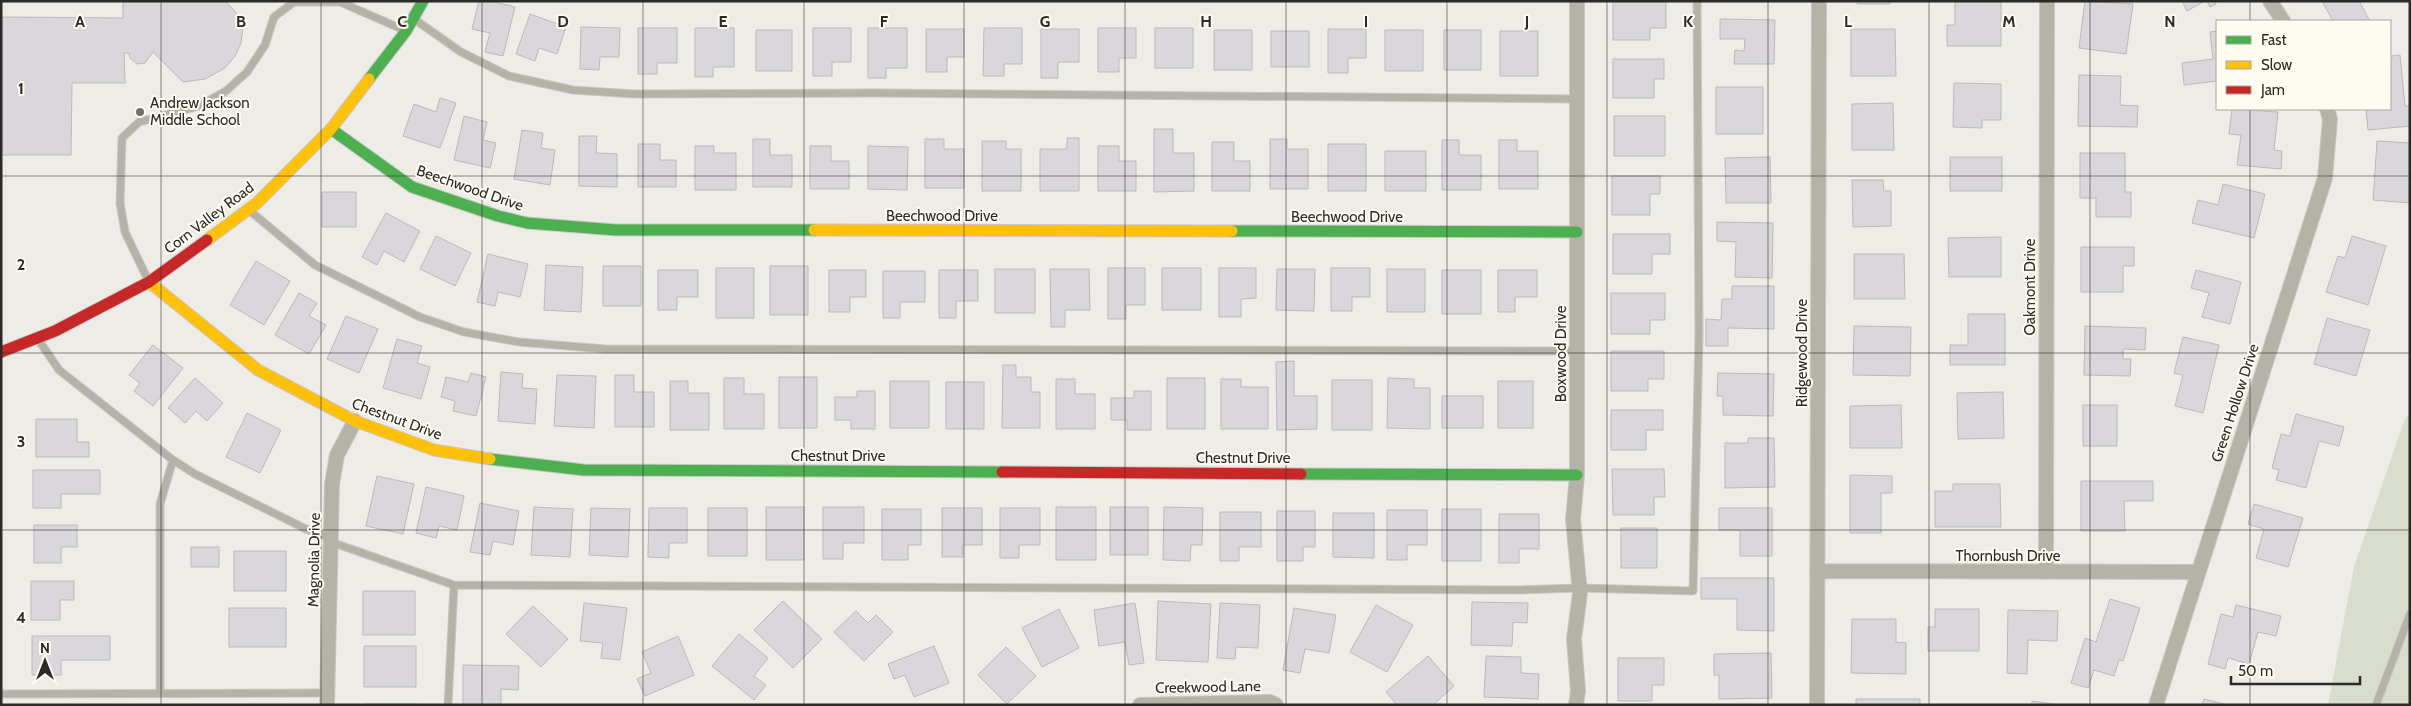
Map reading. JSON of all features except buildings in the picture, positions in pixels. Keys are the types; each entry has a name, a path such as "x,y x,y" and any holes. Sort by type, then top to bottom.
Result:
{"street":[{"name":"Corn Valley Road","path":"1,352 55,331 149,282 248,210 330,129 406,31 423,1"},
{"name":"Boxwood Drive","path":"1576,1 1577,475 1573,519 1580,588 1574,639 1578,691 1576,705"},
{"name":"Ridgewood Drive","path":"1817,705 1819,1"},
{"name":"Oakmont Drive","path":"2046,572 2048,1"},
{"path":"2270,1 2282,20"},
{"name":"Green Hollow Drive","path":"2156,705 2325,178 2330,119 2327,110"},
{"name":"Beechwood Drive","path":"330,129 412,187 498,216 536,224 616,230 1577,232"},
{"name":"Chestnut Drive","path":"149,282 258,370 355,421 434,450 518,464 584,470 1577,475"},
{"name":"Magnolia Drive","path":"327,699 332,484 337,455 355,421"},
{"name":"Thornbush Drive","path":"1817,572 2198,572"},
{"name":"Creekwood Lane","path":"1140,705 1270,702 1276,705"}],"lane":[{"path":"38,338 59,370 173,460 195,474 331,540 454,586 1498,590 1580,588 1694,591 1699,335 1697,1"},
{"path":"149,282 125,232 120,204 122,138 139,122 199,106 226,91 247,72 265,45 274,18 294,2 340,2 406,31"},
{"path":"413,19 462,52 509,76 573,90 634,94 876,93 1576,99"},
{"path":"248,210 315,265 420,317 464,332 519,342 605,349 1577,350"},
{"path":"160,694 160,504 173,460"},
{"path":"448,705 454,586"},
{"path":"2376,705 2410,614"},
{"path":"1,694 160,694 327,699"}],"green space":[{"path":"2410,412 2410,705 2328,705 2354,567 2404,421"}],"traffic: fast":[{"path":"369,79 406,31 423,1"},
{"path":"331,129 412,187 498,216 527,223 616,230 814,230"},
{"path":"1232,231 1577,232"},
{"path":"490,459 584,470 1002,472"},
{"path":"1301,474 1577,475"}],"traffic: slow":[{"path":"207,240 257,203 331,129 369,79"},
{"path":"814,230 1232,231"},
{"path":"149,282 258,370 355,421 434,450 490,459"}],"traffic: jam":[{"path":"1,352 55,331 149,282 207,240"},
{"path":"1002,472 1301,474"}],"place":[{"name":"Andrew Jackson Middle School","path":"140,112"}]}
